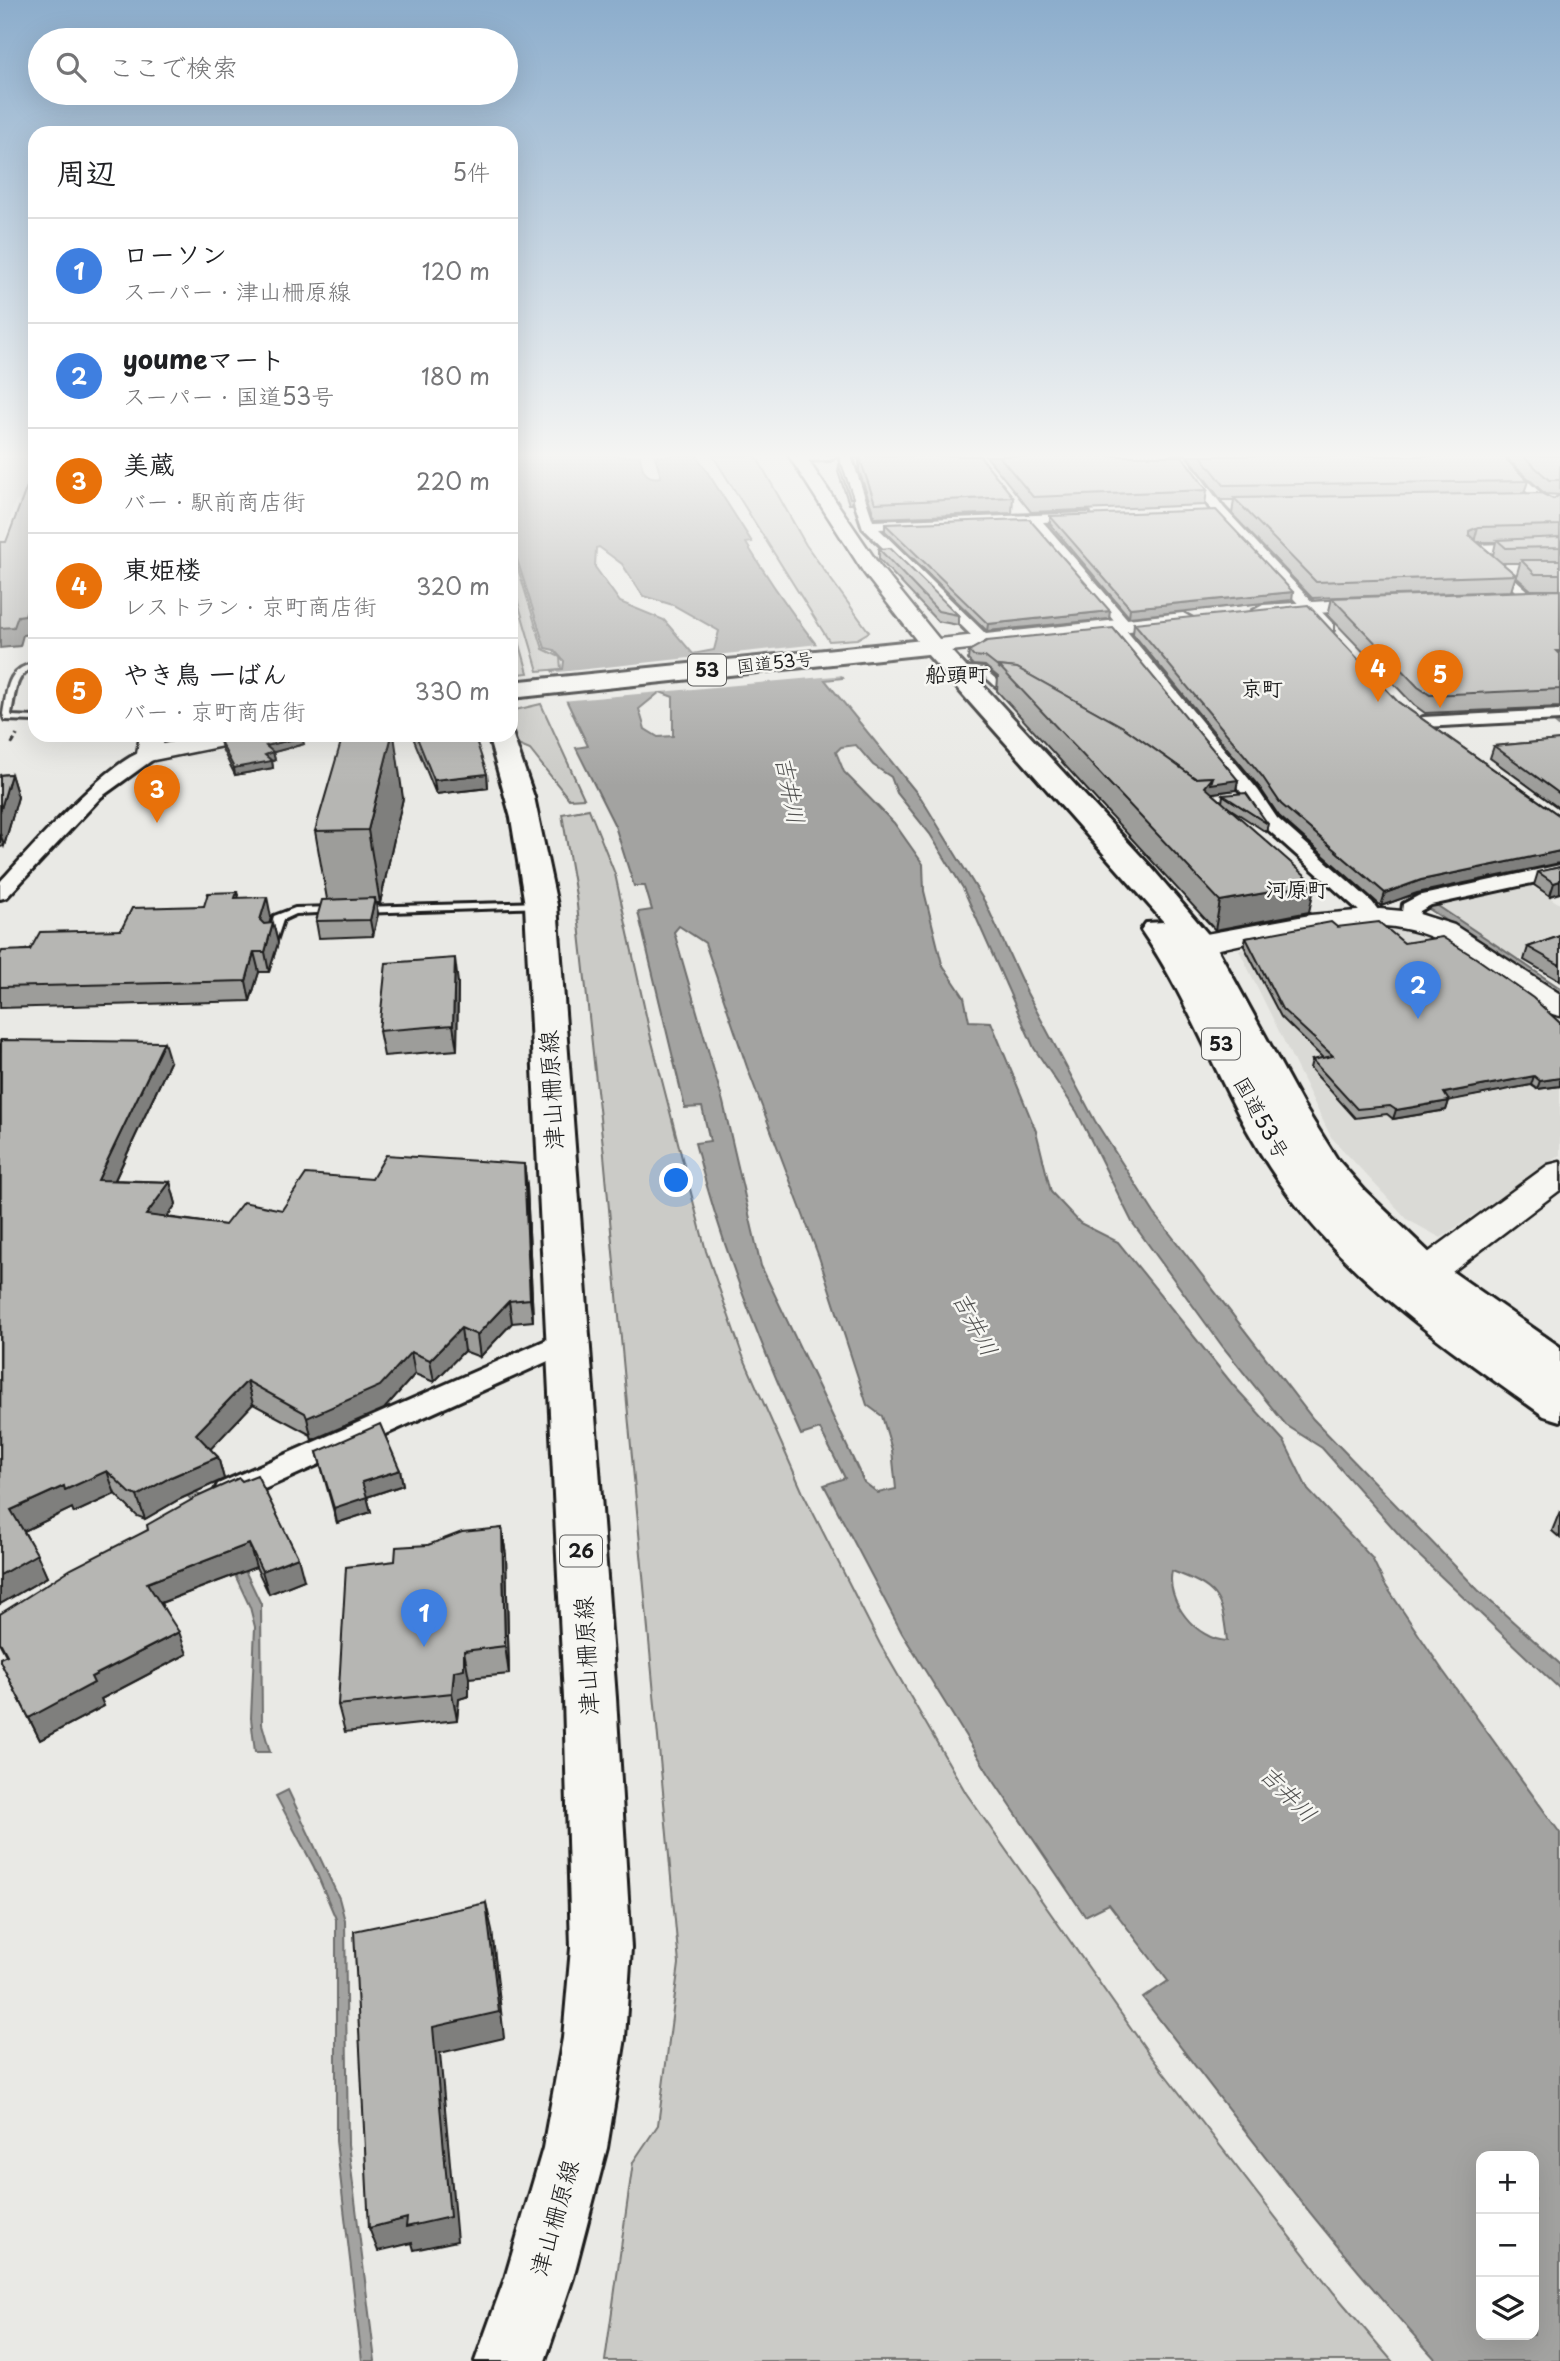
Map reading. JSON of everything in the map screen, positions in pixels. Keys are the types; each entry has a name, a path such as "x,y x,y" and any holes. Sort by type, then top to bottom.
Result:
{"main road":[{"name":"国道53号","path":"518,689 926,653 1187,948 1322,1166 1383,1234 1426,1273 1560,1369"},
{"name":"津山柵原線","path":"503,742 526,816 541,905 590,1698 601,1948 594,2038 575,2148 539,2278 510,2361"},
{"name":"国道53号","path":"1187,948 1253,1110 1290,1171 1330,1219 1405,1293 1560,1404"}],"street":[{"path":"855,566 926,653 983,639 1204,617"},
{"path":"906,566 983,639"},
{"path":"1069,566 1119,626 1246,795 1270,822 1365,906 1374,918"},
{"path":"1271,566 1344,644"},
{"path":"1494,566 1539,599"},
{"path":"1498,570 1523,570"},
{"path":"1501,600 1539,599"},
{"path":"1243,613 1405,603"},
{"path":"1406,710 1445,737"},
{"path":"1423,722 1560,715"},
{"path":"0,892 95,793 110,785 120,772 151,745 179,742"},
{"path":"1411,920 1410,908 1425,900 1560,871"},
{"path":"1187,948 1314,924 1374,918 1411,920 1448,933 1560,1007"},
{"path":"1560,1173 1426,1273 1421,1283 1435,1300 1538,1377 1560,1404"},
{"path":"209,1501 567,1341"}],"lane":[{"path":"926,653 980,670 1001,687 1018,688 1028,695"},
{"path":"28,666 17,672 7,714 8,718 28,719"},
{"path":"272,939 278,918 295,911 541,905"}],"shaded area":[{"path":"782,566 821,566 869,632 857,639 829,641"},
{"path":"518,569 543,649 560,657 561,669 538,671 518,602"},
{"path":"518,637 528,673 518,674"},
{"path":"541,704 584,798 569,799 530,750 518,745 518,709"},
{"path":"589,809 615,874 651,1038 706,1251 742,1354 803,1493 880,1644 966,1793 1150,2055 1334,2293 1392,2361 605,2361 633,2162 658,2125 679,1964 604,1155 576,896 562,814"},
{"path":"1525,882 1560,904 1560,946 1516,960 1436,904"},
{"path":"1382,922 1427,933 1560,1018 1560,1155 1441,1238 1408,1220 1331,1137 1239,950 1329,928"}],"water":[{"name":"吉井川","path":"519,566 595,566 620,602 664,620 693,654 714,650 719,631 673,605 643,596 623,566 761,566 804,629 843,678 825,680 921,798 986,904 1027,993 1095,1121 1154,1213 1313,1419 1478,1590 1560,1664 1560,1689 1411,1548 1322,1448 1286,1425 1223,1347 1132,1222 1077,1112 1034,1048 963,888 930,834 897,793 891,777 873,765 856,745 841,747 836,752 844,772 894,823 923,864 924,891 942,964 964,997 969,1021 991,1022 1036,1131 1051,1192 1080,1223 1118,1242 1233,1385 1284,1441 1308,1490 1372,1558 1384,1583 1443,1671 1560,1833 1560,2361 1437,2361 1323,2228 1143,1998 1168,1981 1109,1904 1085,1916 989,1774 902,1633 824,1485 845,1478 820,1429 801,1435 742,1292 716,1218 695,1143 710,1141 702,1107 685,1108 638,912 652,910 645,886 634,886 615,826 576,748 588,746 552,670 563,669 564,661 554,650 545,648","holes":["660,692 673,697 673,736 658,737 645,729 639,709","679,926 705,943 747,1067 819,1257 867,1405 882,1416 892,1450 896,1489 878,1493 864,1482 761,1266 723,1102 674,932","1172,1571 1199,1582 1214,1595 1223,1613 1227,1641 1204,1634 1185,1616 1173,1594"]},
{"path":"1432,902 1560,988 1560,995 1423,905"},
{"path":"76,1374 217,1512 261,1604 262,1724 270,1752 255,1752 251,1718 255,1627 250,1607 207,1515 67,1378"},
{"path":"288,1790 339,1898 345,1921 348,2144 375,2361 362,2361 336,2141 336,1919 314,1867 276,1796"}],"pier":[{"path":"819,644 845,675 562,701 550,673"}],"building":[{"path":"0,566 28,566 28,606 25,615 18,616 14,627 0,628"},
{"path":"895,566 908,566 958,615 938,611"},
{"path":"928,566 1071,566 1110,611 988,624"},
{"path":"1094,566 1269,566 1293,592 1130,608"},
{"path":"1301,566 1506,566 1516,575 1316,582"},
{"path":"1527,566 1560,566 1560,574 1535,574"},
{"path":"1560,590 1560,651 1557,651 1560,654 1560,689 1430,695 1418,687 1332,598"},
{"path":"1308,605 1398,702 1560,816 1560,851 1421,880 1385,893 1281,804 1262,776 1134,623"},
{"path":"1113,628 1238,780 1211,784 1213,777 1195,778 1123,727 1017,668 999,668 985,657 973,656 969,651 987,641"},
{"path":"999,666 1017,668 1123,727 1195,778 1213,777 1205,787 1315,884 1220,901"},
{"path":"1560,740 1560,794 1494,746"},
{"path":"221,742 282,742 266,746 273,752 265,755 272,761 234,768"},
{"path":"341,742 390,742 368,830 315,831"},
{"path":"419,742 477,742 487,774 434,780"},
{"path":"11,774 0,812 0,775"},
{"path":"1246,793 1268,824 1223,795"},
{"path":"1560,867 1560,881 1554,883 1538,872"},
{"path":"237,892 235,898 267,897 260,920 264,924 273,923 265,952 254,952 246,981 0,987 2,951 30,950 40,932 121,930 132,908 204,906 208,893"},
{"path":"375,898 370,920 316,921 322,900"},
{"path":"1331,922 1337,927 1379,922 1404,943 1442,937 1476,958 1533,998 1560,1023 1560,1078 1540,1081 1534,1076 1444,1093 1449,1101 1396,1110 1390,1106 1357,1109 1312,1060 1333,1056 1282,1009 1246,938"},
{"path":"1560,936 1560,965 1528,947"},
{"path":"455,958 453,1025 379,1031 386,963"},
{"path":"1,1040 164,1042 98,1180 170,1182 146,1215 225,1225 243,1202 282,1210 306,1174 372,1179 386,1155 524,1164 530,1299 509,1301 477,1335 461,1328 430,1360 411,1352 380,1386 307,1418 305,1413 247,1381 196,1434 218,1457 171,1477 137,1496 130,1493 107,1471 65,1490 64,1486 11,1510 37,1554 0,1575"},
{"path":"380,1424 400,1470 362,1482 367,1497 334,1508 317,1452"},
{"path":"257,1475 298,1557 262,1571 249,1544 147,1583 179,1632 91,1677 94,1683 29,1718 0,1661 0,1658 7,1655 0,1642 0,1614 71,1569 148,1530 147,1525 195,1498 239,1478 242,1481"},
{"path":"502,1528 505,1646 464,1651 464,1669 454,1671 452,1693 338,1705 346,1567 395,1561 396,1547 428,1545 462,1532"},
{"path":"486,1903 499,2012 433,2027 450,2217 406,2227 407,2218 369,2228 354,1931"}],"waterway":[{"path":"1533,700 1560,724"}],"place":[{"name":"東姫楼","path":"1378,702"},
{"name":"やき鳥 一ばん","path":"1440,708"},
{"name":"美蔵","path":"157,823"},
{"name":"youmeマート","path":"1418,1019"},
{"name":"ローソン","path":"424,1647"}],"district":[{"name":"船頭町","path":"957,675"},
{"name":"京町","path":"1262,689"},
{"name":"河原町","path":"1297,890"}]}
